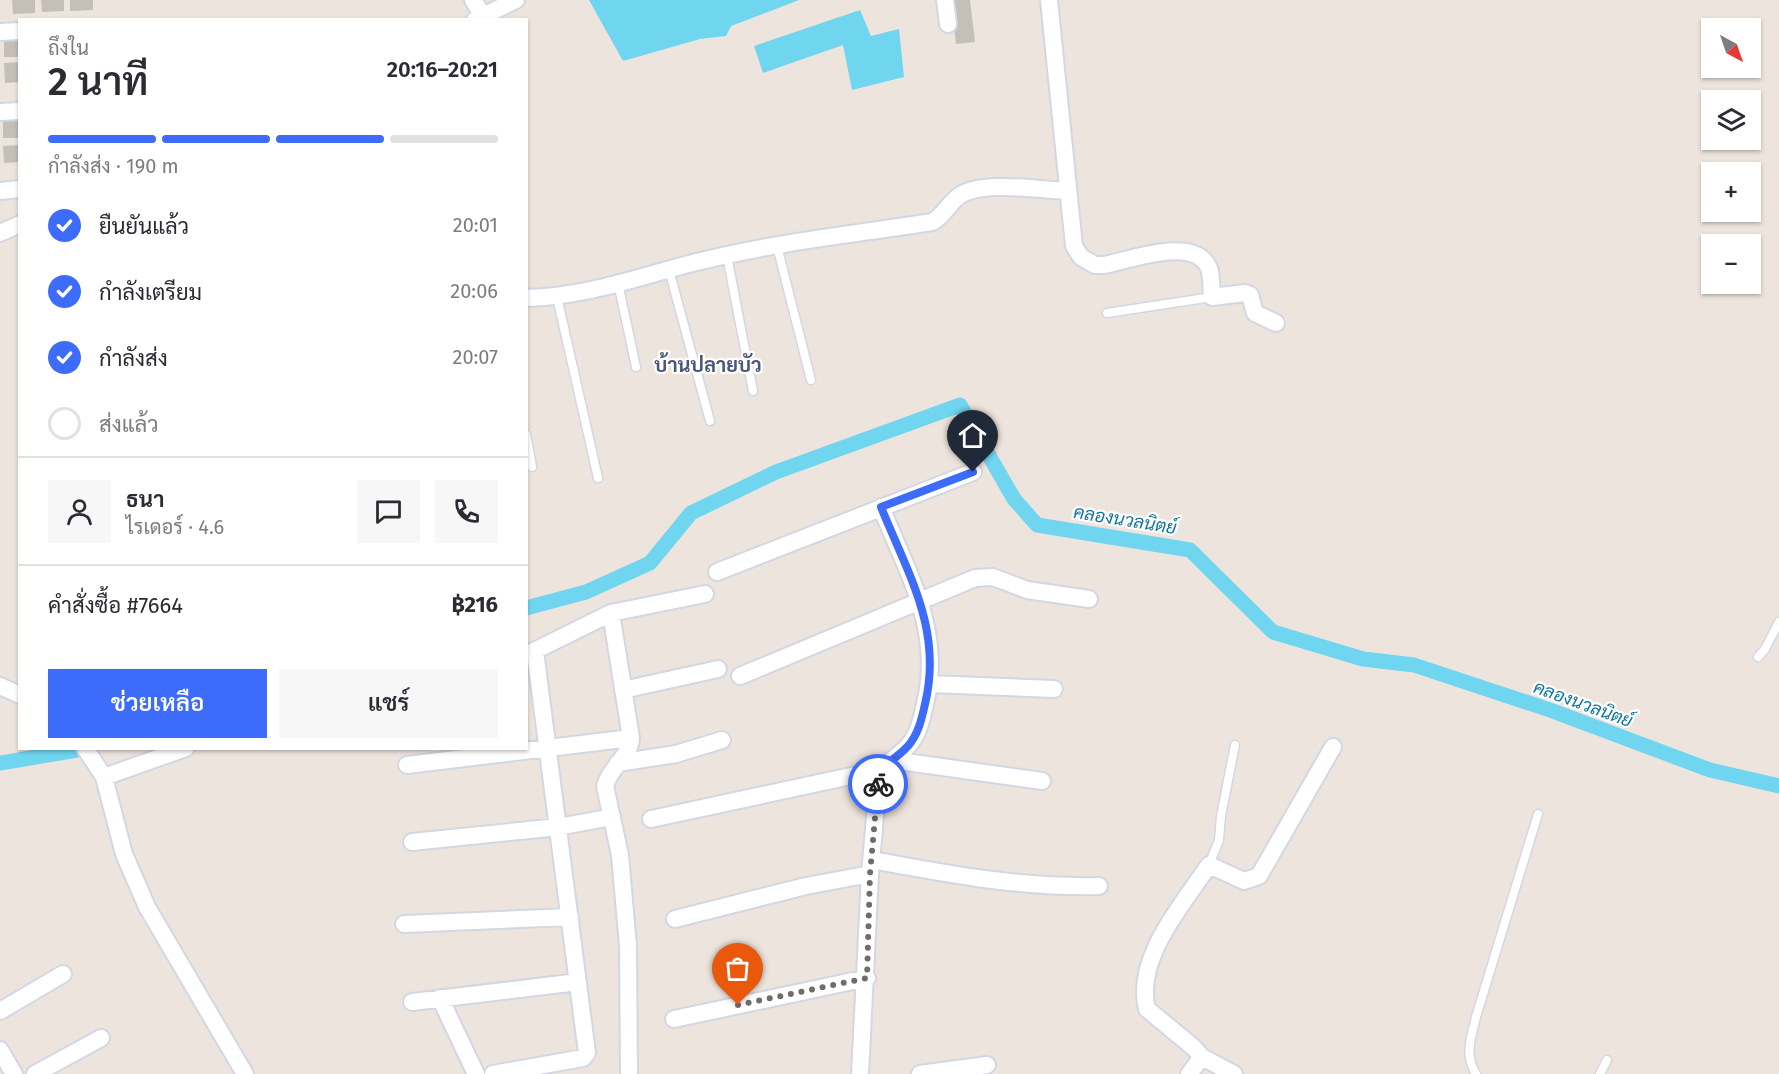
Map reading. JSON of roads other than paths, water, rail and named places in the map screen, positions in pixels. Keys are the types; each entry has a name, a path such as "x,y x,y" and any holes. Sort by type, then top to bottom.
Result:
{"street":[{"path":"473,0 479,18 516,0"},
{"path":"945,0 948,24"},
{"path":"1049,0 1067,191 1074,246 1081,257 1095,265 1104,265 1178,250 1195,253 1205,261 1210,271 1212,297 1245,293 1250,295 1255,313 1276,323"},
{"path":"0,32 18,31"},
{"path":"0,112 18,111"},
{"path":"528,298 557,297 777,246 932,222 942,217 958,196 981,188 1067,191"},
{"path":"0,191 18,189"},
{"path":"0,233 18,225"},
{"path":"717,572 973,472"},
{"path":"860,1074 867,978 871,867 885,765 909,746 921,722 930,684 931,651 927,625 881,507"},
{"path":"740,676 975,578 993,578 1027,590 1089,598"},
{"path":"493,1074 528,1071 583,1058 587,1053 547,747 531,653 611,613 705,594"},
{"path":"611,613 631,738 630,747 608,777 606,786 620,855 628,946 629,1074"},
{"path":"623,690 718,669"},
{"path":"930,684 1053,689"},
{"path":"0,686 18,694"},
{"path":"528,749 631,738"},
{"path":"618,763 676,754 722,740"},
{"path":"1234,1074 1202,1058 1193,1047 1155,1018 1147,1009 1145,992 1157,945 1209,866 1244,881 1259,876 1333,747"},
{"path":"87,750 100,772 124,854 147,907 245,1074"},
{"path":"100,772 179,750"},
{"path":"406,765 524,750"},
{"path":"651,819 885,765 1042,781"},
{"path":"412,842 558,827 612,817"},
{"path":"675,919 871,867 1054,887 1099,886"},
{"path":"404,924 570,916"},
{"path":"0,1011 63,974"},
{"path":"674,1019 867,978"},
{"path":"412,1002 578,982"},
{"path":"440,998 476,1074"},
{"path":"35,1074 101,1038"},
{"path":"0,1050 14,1074"},
{"path":"1189,1074 1202,1058"},
{"path":"920,1074 987,1065"}],"lane":[{"path":"777,246 811,380"},
{"path":"727,256 753,390"},
{"path":"669,270 710,421"},
{"path":"618,283 636,367"},
{"path":"557,297 598,478"},
{"path":"1107,313 1212,297"},
{"path":"528,445 532,467"},
{"path":"1758,657 1765,649 1779,622"},
{"path":"1209,866 1219,840 1221,816 1235,746"},
{"path":"1476,1074 1469,1062 1468,1051 1473,1028 1538,814"},
{"path":"1600,1074 1607,1060"}],"water":[{"path":"589,0 799,0 731,26 726,36 700,39 623,61"},
{"path":"860,10 871,36 899,29 904,77 852,90 843,45 763,73 754,46"}],"waterway":[{"name":"คลองนวลนิตย์","path":"528,607 586,592 650,563 691,513 776,472 960,405 1014,499 1037,525 1190,550 1273,632 1363,659 1414,665 1550,710 1710,770 1779,786"},
{"name":"คลองนวลนิตย์","path":"0,763 77,750"}],"district":[{"name":"บ้านปลายบัว","path":"708,365"}]}
